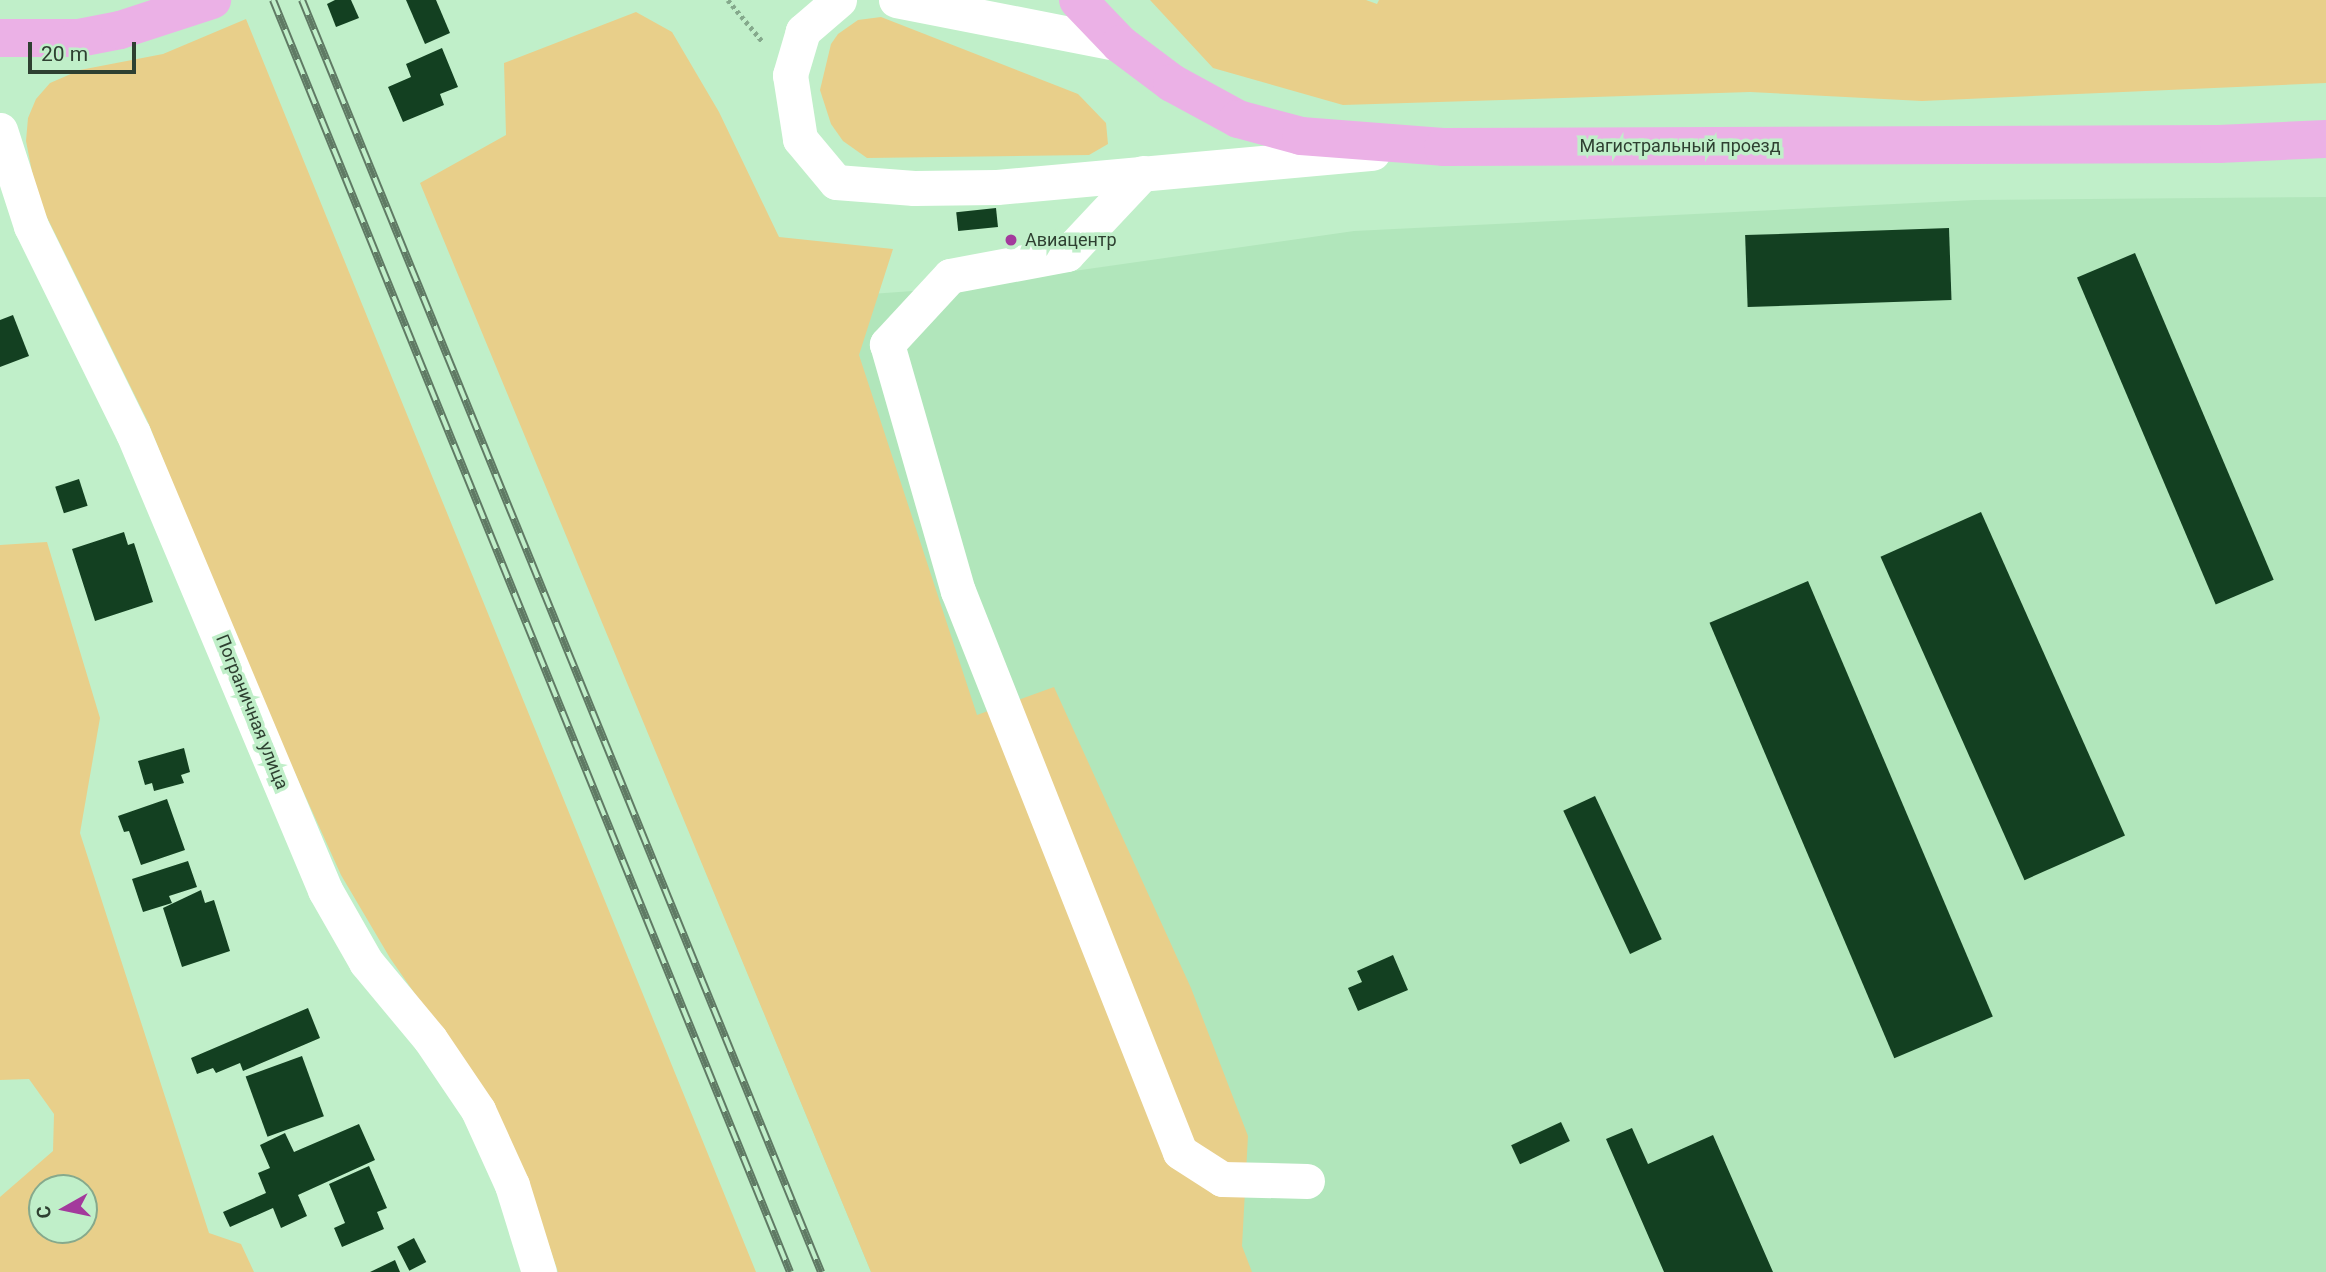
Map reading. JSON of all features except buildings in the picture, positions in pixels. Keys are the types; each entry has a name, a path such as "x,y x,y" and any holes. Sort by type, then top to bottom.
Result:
{"main road":[{"path":"0,38 79,37 110,32 212,0"},
{"name":"Магистральный проезд","path":"1078,0 1120,44 1172,83 1238,119 1301,136 1443,147 2219,144 2326,139"}],"street":[{"path":"839,0 803,31 790,75 800,139 836,182 914,188 997,187 1443,147"},
{"path":"896,0 1120,44"},
{"name":"Пограничная улица","path":"0,130 31,226 132,433 325,890 366,962 430,1039 478,1110 512,1185 539,1272"},
{"path":"1143,173 1067,254 950,276 887,344 958,591 1180,1152 1222,1179 1307,1181"}],"path":[{"path":"728,0 790,75"}],"shaded area":[{"path":"1150,0 1366,0 1377,4 1379,0 2326,0 2326,83 1922,101 1750,92 1343,105 1213,68"},
{"path":"636,12 672,32 719,112 779,237 893,249 859,355 977,715 1054,687 1191,988 1248,1136 1242,1246 1252,1272 871,1272 420,183 506,135 504,63"},
{"path":"881,17 1078,94 1106,123 1108,144 1089,155 867,158 843,141 831,124 820,90 831,44 838,34 858,20"},
{"path":"246,19 756,1272 558,1272 520,1161 466,1067 390,958 341,875 241,654 148,422 37,197 26,141 28,118 36,99 50,83 80,70 163,54"},
{"path":"2326,197 2326,1272 871,1272 479,322 955,288 1354,231 1975,200"},
{"path":"47,542 100,718 80,833 209,1233 241,1244 254,1272 0,1272 0,1197 53,1151 54,1114 29,1079 0,1080 0,545"}],"railway":[{"path":"273,0 790,1272"},
{"path":"302,0 821,1272"}],"place":[{"name":"Авиацентр","path":"1011,240"}]}
